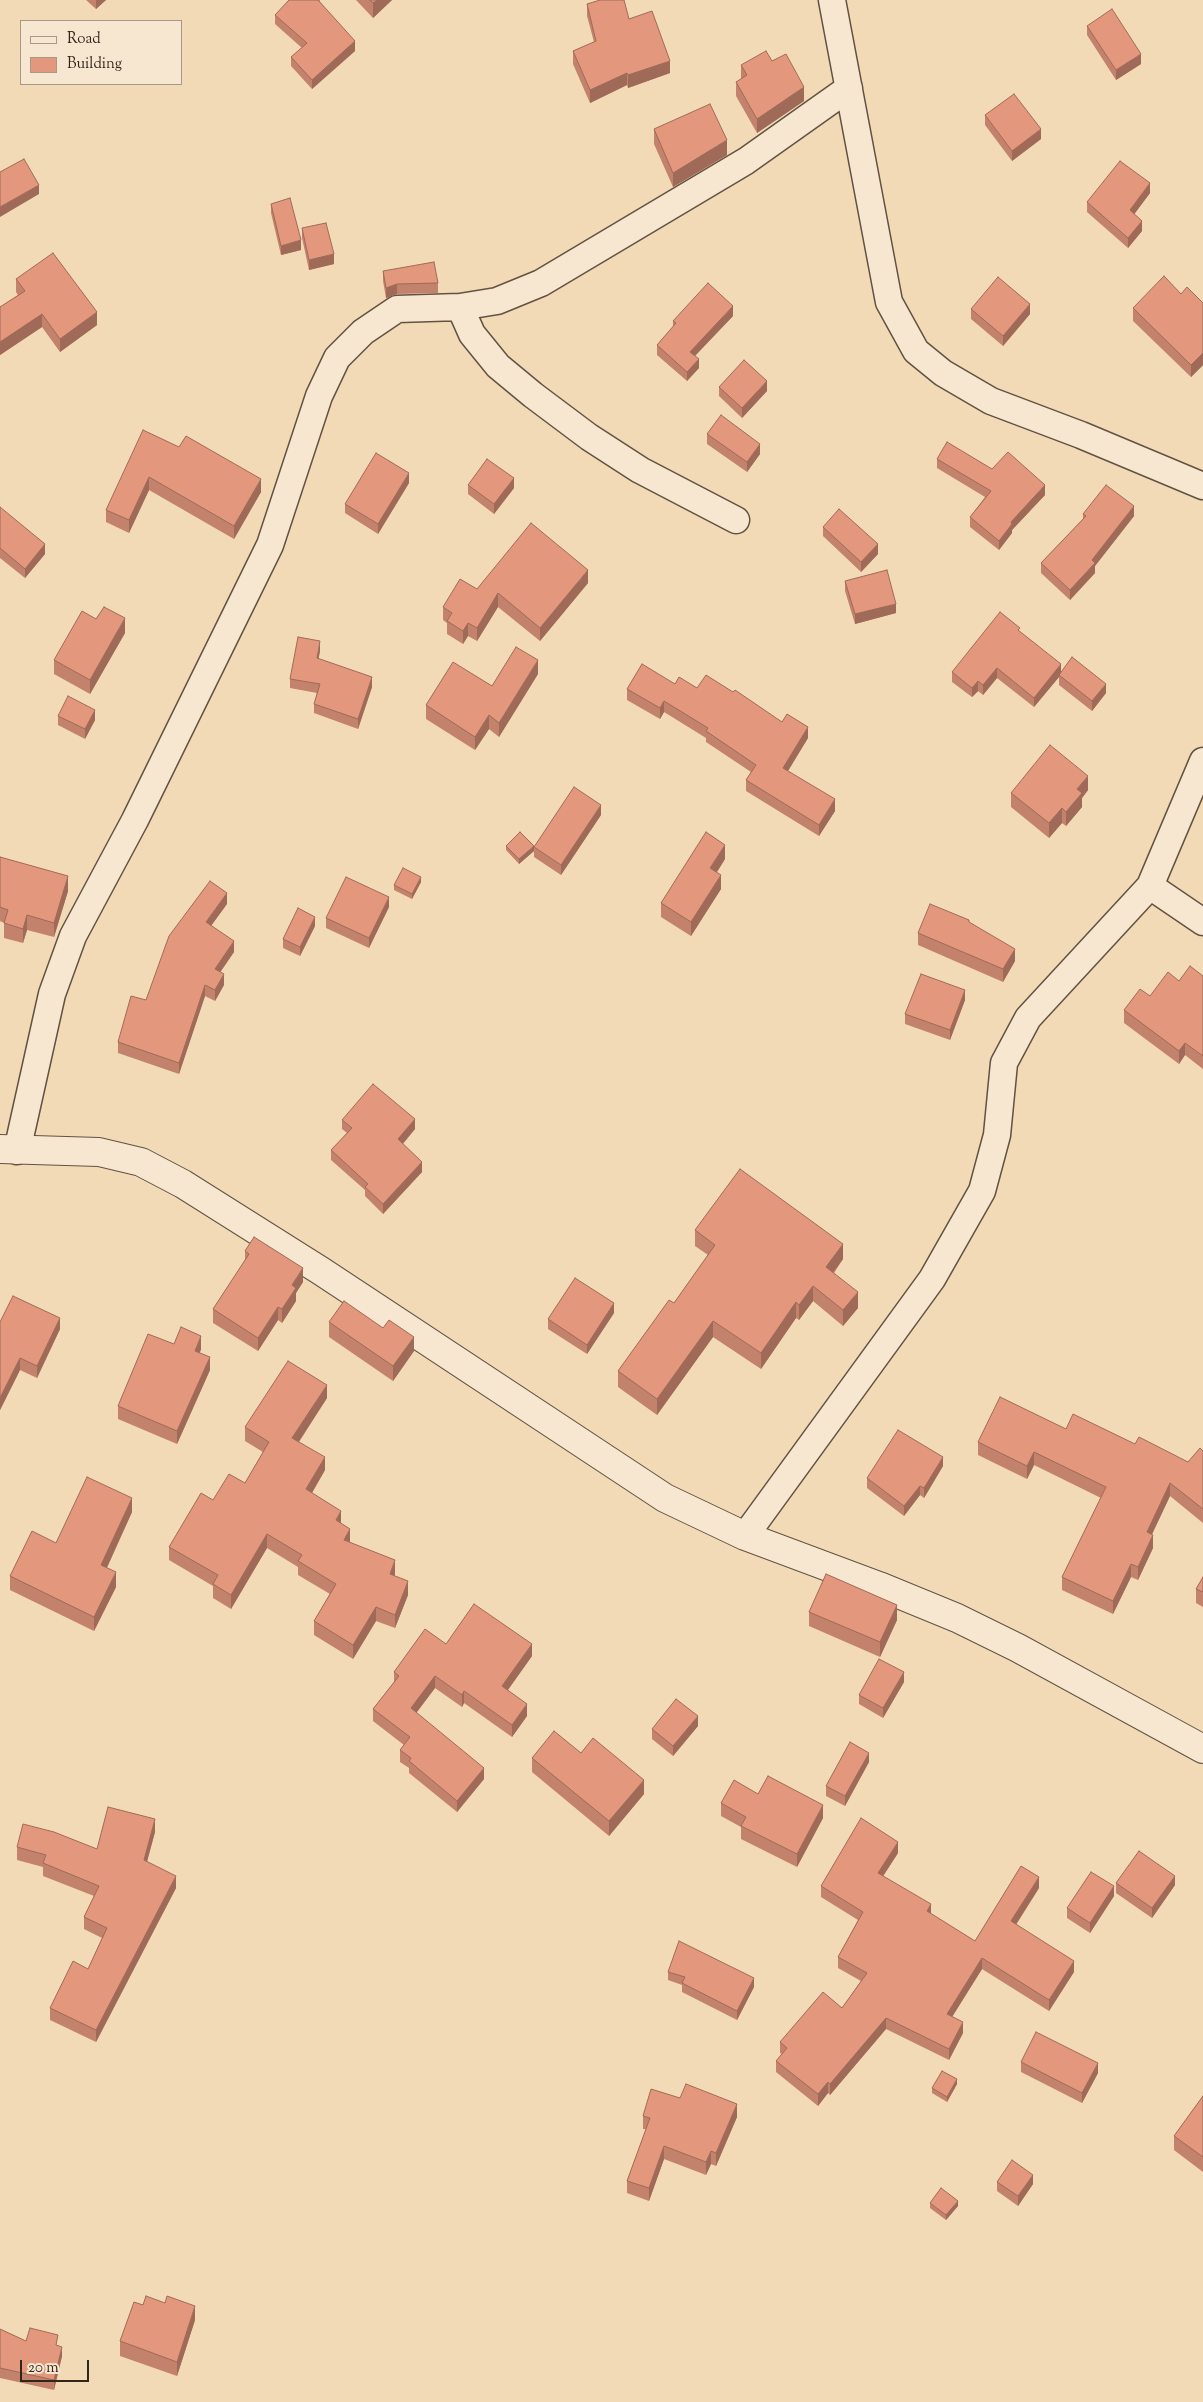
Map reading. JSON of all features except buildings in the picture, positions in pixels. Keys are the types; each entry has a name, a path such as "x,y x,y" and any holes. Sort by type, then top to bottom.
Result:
{"street":[{"path":"832,0 889,302 916,351 943,374 991,401 1081,435 1203,486"},
{"path":"849,88 746,161 542,283 497,302 460,308 397,309 363,332 337,358 319,396 270,545 135,820 73,936 52,994 8,1150 99,1152 141,1162 183,1184 322,1272 665,1498 745,1536 879,1586 957,1618 1018,1648 1203,1749"},
{"path":"460,308 472,334 498,366 533,395 589,437 640,470 736,520"},
{"path":"745,1536 932,1279 982,1191 997,1135 1004,1063 1028,1018 1150,886 1203,762"},
{"path":"1150,886 1203,922"}]}
